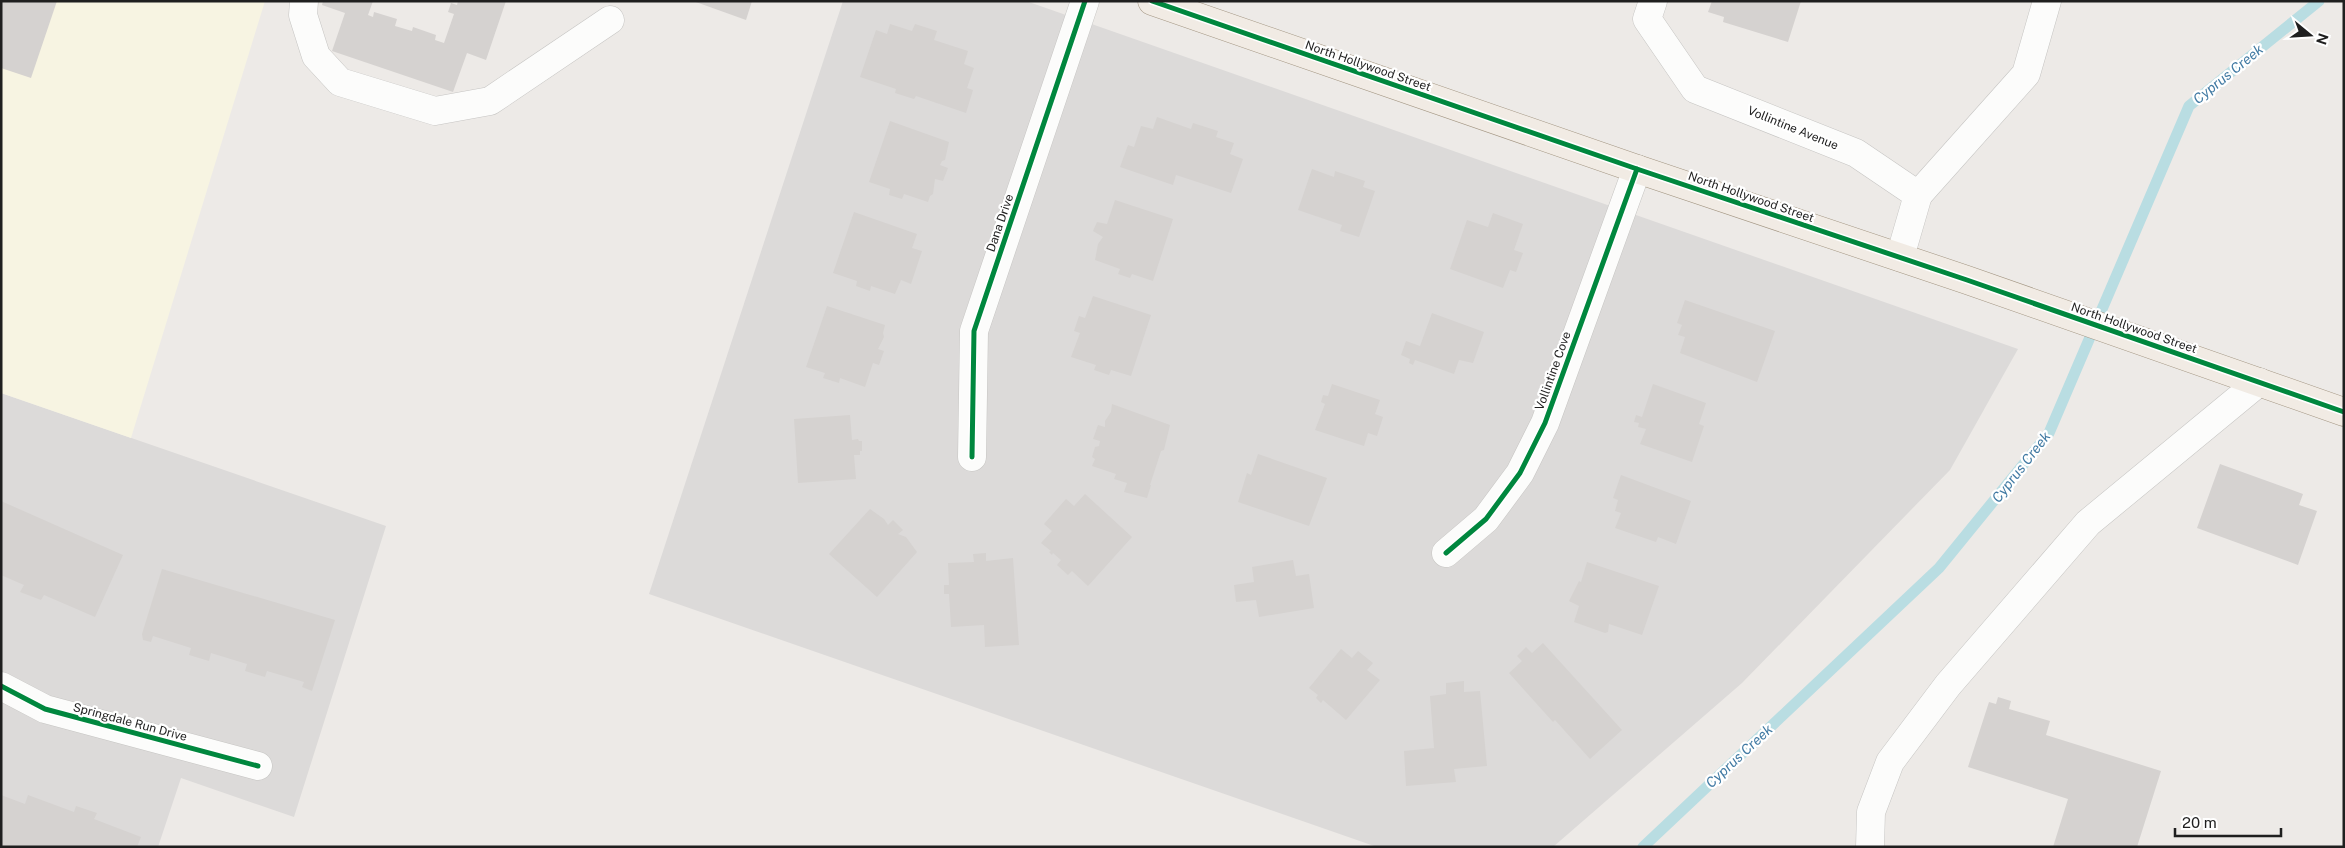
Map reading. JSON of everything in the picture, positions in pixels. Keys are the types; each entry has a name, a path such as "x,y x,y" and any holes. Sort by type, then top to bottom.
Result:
{"main road":[{"name":"North Hollywood Street","path":"1152,1 1637,169 1968,280 2344,412"}],"street":[{"path":"304,1 303,15 316,56 340,82 435,111 490,101 610,20"},
{"name":"Dana Drive","path":"972,457 974,331 1085,1"},
{"name":"Vollintine Avenue","path":"1653,1 1647,18 1695,89 1856,153 1918,196"},
{"path":"1900,257 1918,196 2026,74 2047,1"},
{"name":"Vollintine Cove","path":"1446,553 1486,519 1520,472 1545,423 1637,169"},
{"path":"1870,847 1870,812 1890,762 1948,685 2088,522 2259,382"},
{"name":"Springdale Run Drive","path":"1,686 45,709 258,766"}],"shaded area":[{"path":"1,1 265,1 131,438 1,393"},
{"path":"843,1 1026,1 2018,349 1950,470 1742,683 1553,847 1377,847 649,594"},
{"path":"1,393 386,526 294,817 181,778 158,847 1,847"}],"building":[{"path":"1,1 57,1 31,78 1,68"},
{"path":"323,1 373,1 368,15 373,17 374,12 397,19 395,26 412,31 413,27 436,35 435,40 444,43 454,14 448,12 451,3 457,5 458,1 506,1 486,60 467,53 453,92 332,51 345,13 322,5"},
{"path":"693,1 752,1 746,20"},
{"path":"1712,1 1801,1 1788,42 1723,22 1724,17 1708,12"},
{"path":"890,24 912,31 915,24 937,31 934,40 968,51 964,64 974,68 967,88 973,90 966,113 916,96 914,99 895,93 896,89 860,77 876,30 887,34"},
{"path":"1157,117 1191,129 1193,123 1218,131 1216,137 1234,143 1230,154 1243,159 1231,193 1176,175 1173,185 1120,167 1128,145 1134,147 1141,126 1153,129"},
{"path":"890,121 949,142 945,160 940,165 948,168 943,181 935,179 933,194 928,202 904,194 902,199 889,195 890,189 869,182"},
{"path":"1312,169 1334,177 1335,171 1365,181 1363,187 1375,191 1359,237 1340,231 1342,225 1298,210"},
{"path":"1115,200 1173,219 1153,281 1132,274 1130,278 1118,274 1120,269 1095,260 1098,244 1103,237 1093,231 1097,222 1107,224"},
{"path":"854,212 917,234 912,248 922,251 911,284 901,280 895,294 871,286 870,291 856,286 857,281 833,273"},
{"path":"1493,213 1523,224 1514,250 1523,253 1516,272 1510,270 1503,288 1450,269 1467,220 1488,227"},
{"path":"1093,296 1151,315 1131,376 1111,370 1109,375 1094,370 1096,365 1071,357 1080,333 1074,331 1079,316 1085,318"},
{"path":"1685,300 1775,331 1757,382 1680,353 1685,337 1678,335 1682,325 1677,323"},
{"path":"827,306 885,325 884,337 878,349 884,351 879,365 873,363 865,387 840,378 839,383 823,378 825,373 806,367"},
{"path":"1432,313 1484,332 1473,363 1459,360 1454,374 1415,360 1413,365 1409,363 1410,359 1401,355 1406,341 1420,346"},
{"path":"1332,384 1380,400 1375,414 1383,417 1377,436 1368,433 1364,446 1315,430 1325,404 1321,402 1323,395 1328,396"},
{"path":"1653,384 1706,403 1699,424 1704,426 1692,462 1640,444 1646,429 1638,427 1639,423 1634,422 1636,415 1642,417"},
{"path":"1112,404 1170,425 1164,450 1161,451 1147,498 1124,492 1127,483 1114,479 1116,474 1092,466 1095,459 1092,457 1095,447 1099,446 1100,441 1093,439 1098,425 1105,427 1105,421 1111,412"},
{"path":"850,415 852,440 858,439 862,441 860,455 854,455 856,479 798,483 794,419"},
{"path":"1258,454 1327,478 1309,526 1238,502 1247,473 1251,475"},
{"path":"2220,464 2303,494 2299,505 2317,511 2298,565 2197,528"},
{"path":"1621,475 1691,501 1676,544 1658,537 1656,542 1615,528 1621,513 1615,511 1618,500 1613,498"},
{"path":"1085,494 1132,537 1088,586 1072,571 1068,575 1057,565 1061,560 1053,553 1052,555 1049,552 1051,551 1041,543 1052,531 1044,524 1066,499 1074,506"},
{"path":"1,501 123,555 95,617 44,595 41,600 20,592 24,585 1,575"},
{"path":"870,509 884,519 888,525 893,520 903,530 898,534 906,537 917,552 877,597 829,554"},
{"path":"986,553 986,561 1013,558 1019,645 985,647 984,625 951,627 949,594 944,594 944,585 949,585 948,563 974,562 973,554"},
{"path":"1293,560 1296,576 1309,574 1314,608 1259,617 1256,600 1236,602 1234,585 1254,582 1252,567"},
{"path":"1587,562 1659,586 1642,635 1609,624 1608,632 1605,633 1574,622 1579,606 1569,601 1579,581 1581,582"},
{"path":"162,569 335,620 312,691 302,687 304,682 267,671 265,677 245,671 247,664 211,653 209,661 189,655 191,648 153,636 151,642 143,640 142,634"},
{"path":"1543,643 1622,730 1590,759 1555,720 1553,722 1509,673 1522,661 1517,656 1526,647 1532,653"},
{"path":"1341,649 1352,658 1358,651 1373,663 1367,670 1380,680 1346,720 1323,700 1321,703 1316,698 1318,695 1309,688"},
{"path":"1464,681 1464,692 1480,691 1487,766 1454,769 1456,782 1406,786 1404,751 1434,748 1430,696 1446,694 1446,683"},
{"path":"1998,697 2011,701 2009,709 2050,721 2046,735 2161,771 2137,847 2053,847 2068,799 1968,767 1989,702 1996,704"},
{"path":"1,795 25,804 28,795 74,812 76,806 97,813 94,819 141,837 137,847 1,847"}],"waterway":[{"name":"Cyprus Creek","path":"1643,847 1939,568 2049,433 2189,106 2319,1"}],"cycle path":[{"path":"972,457 974,331 1085,1"},
{"path":"1152,1 1637,169 1967,280 2344,412"},
{"path":"1446,553 1486,519 1520,473 1545,423 1637,169"},
{"path":"1,686 45,709 258,766"}]}
